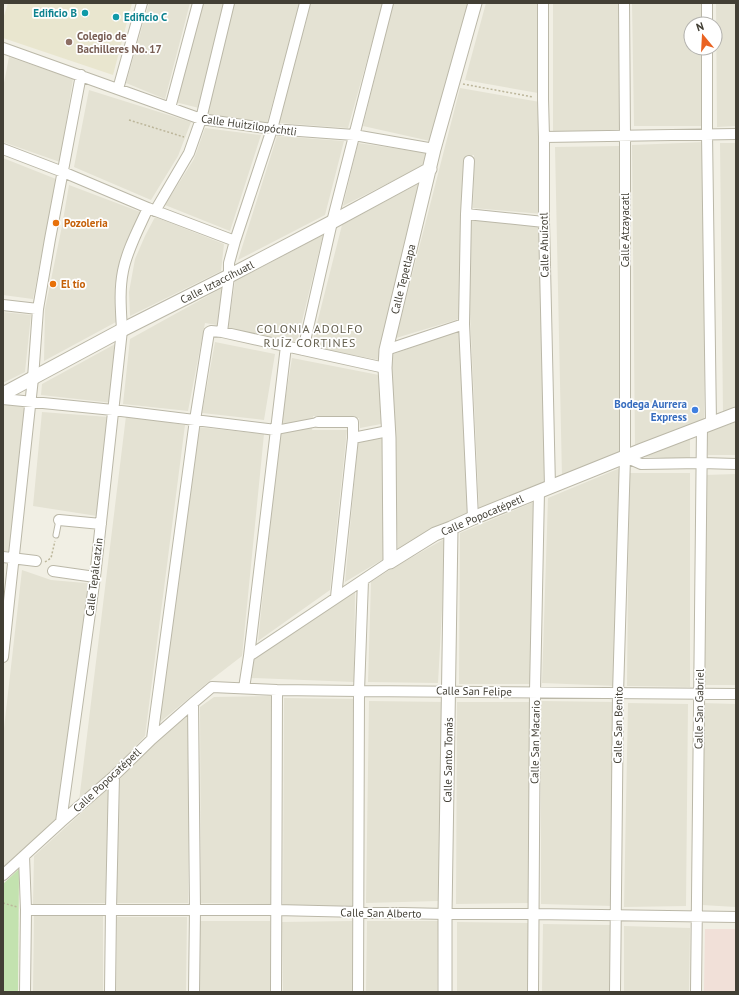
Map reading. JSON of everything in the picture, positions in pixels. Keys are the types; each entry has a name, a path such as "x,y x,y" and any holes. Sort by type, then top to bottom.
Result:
{"street":[{"path":"118,90 142,3"},
{"path":"170,108 198,3"},
{"name":"Calle Tepálcatzin","path":"61,822 101,524 122,330 120,292 123,271 129,253 151,209 189,153 200,119 229,3"},
{"path":"222,332 229,276 229,263 272,130 305,3"},
{"path":"303,350 332,222 388,3"},
{"name":"Calle Tepetlapa","path":"390,562 388,431 385,368 386,350 434,149 475,3"},
{"name":"Calle Ahuízotl","path":"543,3 544,489"},
{"name":"Calle Atzayacatl","path":"624,3 625,457"},
{"path":"707,16 708,3"},
{"name":"Calle Huitzilopóchtli","path":"3,48 200,119 272,130 354,135 434,149"},
{"name":"Calle San Gabriel","path":"696,992 702,463 707,425 707,56"},
{"path":"3,657 33,378 38,309 81,75"},
{"path":"544,137 736,134"},
{"path":"3,149 63,172 151,209 235,241"},
{"path":"469,161 466,214 464,324 473,518"},
{"name":"Calle Iztaccíhuatl","path":"3,394 122,330 332,222 430,169"},
{"path":"466,214 544,222"},
{"path":"3,305 38,309"},
{"path":"386,350 464,324"},
{"path":"152,738 195,420 209,332 222,332 385,368"},
{"path":"244,688 286,346"},
{"path":"3,399 113,410 276,430 318,422 353,422 353,438 336,597"},
{"name":"Calle Popocatépetl","path":"249,656 336,597 435,534 544,489 736,414"},
{"path":"353,438 388,431"},
{"path":"625,457 641,464 736,464"},
{"name":"Calle San Benito","path":"615,992 618,694 625,457"},
{"name":"Calle San Macario","path":"533,992 535,692 544,489"},
{"path":"59,520 101,524"},
{"name":"Calle Santo Tomás","path":"445,992 451,528"},
{"path":"3,557 36,561"},
{"path":"53,571 95,577"},
{"path":"358,992 359,691 363,580"},
{"name":"Calle Popocatépetl","path":"3,875 114,776 152,738 212,687"},
{"name":"Calle San Felipe","path":"212,687 277,690 736,694"},
{"path":"276,992 277,690"},
{"path":"193,703 195,910 194,992"},
{"path":"110,992 114,776"},
{"path":"24,856 26,910 25,992"},
{"name":"Calle San Alberto","path":"26,910 276,910 446,914 736,917"}],"lane":[{"path":"56,535 59,520"}],"path":[{"path":"453,82 543,99"},
{"path":"130,120 193,140"},
{"path":"36,561 48,561 51,558 54,546"},
{"path":"3,904 26,910"}],"shaded area":[{"name":"Colegio de Bachilleres No. 17","path":"8,3 132,3 113,75 3,38 3,19"},
{"path":"149,3 190,3 165,99 126,83"},
{"path":"201,3 224,3 199,108 175,102"},
{"path":"234,3 300,3 267,123 207,114"},
{"path":"311,3 383,3 348,128 279,123"},
{"path":"393,3 469,3 430,141 363,126"},
{"path":"486,3 539,3 538,93 465,80"},
{"path":"553,3 619,3 622,130 553,133"},
{"path":"632,3 701,3 702,16 683,16 683,56 702,56 704,126 634,126"},
{"path":"716,3 736,3 736,126 717,127 716,56 723,56 723,16 716,16"},
{"path":"9,57 73,79 60,162 3,142 3,88"},
{"path":"460,88 540,102 542,214 473,208 474,155 465,157 459,319 396,338"},
{"path":"89,90 191,122 178,156 151,200 74,167"},
{"path":"205,128 261,135 230,231 165,205 194,159"},
{"path":"277,136 344,141 325,215 238,260"},
{"path":"706,142 704,419 635,446 632,145"},
{"path":"358,143 427,153 424,165 343,206"},
{"path":"720,143 736,143 736,408 723,413"},
{"path":"620,146 619,454 562,477 555,147"},
{"path":"3,158 56,179 33,299 3,295"},
{"path":"421,182 379,360 311,347 342,225"},
{"path":"69,185 143,213 123,253 115,285 116,322 44,361 45,309"},
{"path":"155,217 224,244 221,271 130,316 129,292 135,259"},
{"path":"470,219 540,226 547,483 479,510 470,313"},
{"path":"323,235 297,342 228,329 235,281"},
{"path":"222,288 217,325 205,323 188,411 123,404 130,339"},
{"path":"3,312 31,315 25,372 3,383"},
{"path":"460,330 468,515 398,552 391,355"},
{"path":"215,342 275,354 264,420 202,413"},
{"path":"117,343 113,403 41,395 42,384"},
{"path":"292,358 379,375 381,424 360,428 359,418 313,416 312,430 347,430 330,590 258,641 280,432"},
{"path":"3,404 28,406 15,552 3,551"},
{"path":"42,412 109,417 97,516 33,506"},
{"path":"126,416 185,425 145,736 109,774 79,801"},
{"path":"736,422 736,455 708,455 707,432"},
{"path":"197,427 264,434 242,656 159,723"},
{"path":"384,437 385,558 345,582 358,442"},
{"path":"690,438 690,459 644,457"},
{"path":"620,468 617,686 542,683 548,498"},
{"path":"629,473 690,473 690,687 627,686"},
{"path":"736,474 736,685 704,685 705,475"},
{"path":"536,501 531,684 459,684 460,533"},
{"path":"446,538 438,683 368,682 371,582"},
{"path":"22,570 51,580 96,584 68,813 3,872 3,737"},
{"path":"355,592 354,682 251,678 254,659"},
{"path":"273,696 271,904 201,903 200,707 214,697"},
{"path":"284,698 356,699 356,906 283,905"},
{"path":"369,701 445,702 438,901 366,903"},
{"path":"541,701 615,702 613,906 541,904"},
{"path":"457,702 530,702 530,903 456,904"},
{"path":"628,703 688,704 686,906 624,907"},
{"path":"702,703 736,704 736,907 702,905"},
{"path":"189,712 188,903 116,903 120,779 153,741"},
{"path":"111,786 105,903 33,904 34,856"},
{"path":"34,915 103,916 103,992 33,992"},
{"path":"117,917 187,917 186,992 116,992"},
{"path":"200,921 270,921 270,992 199,992"},
{"path":"352,921 352,992 283,992 282,922"},
{"path":"367,921 438,921 437,992 366,992"},
{"path":"457,922 528,923 528,992 457,992"},
{"path":"543,924 610,925 610,992 542,992"},
{"path":"624,926 690,928 689,992 624,992"},
{"path":"705,929 736,929 736,992 704,992"}],"green space":[{"path":"19,869 18,992 3,992 3,884"}],"place":[{"name":"Edificio B","path":"85,13"},
{"name":"Edificio C","path":"116,17"},
{"name":"Colegio de Bachilleres No. 17","path":"69,42"},
{"name":"Pozoleria","path":"56,223"},
{"name":"El tío","path":"53,284"},
{"name":"Bodega Aurrera Express","path":"695,410"}],"district":[{"name":"COLONIA ADOLFO RUÍZ CORTINES","path":"310,335"}]}
